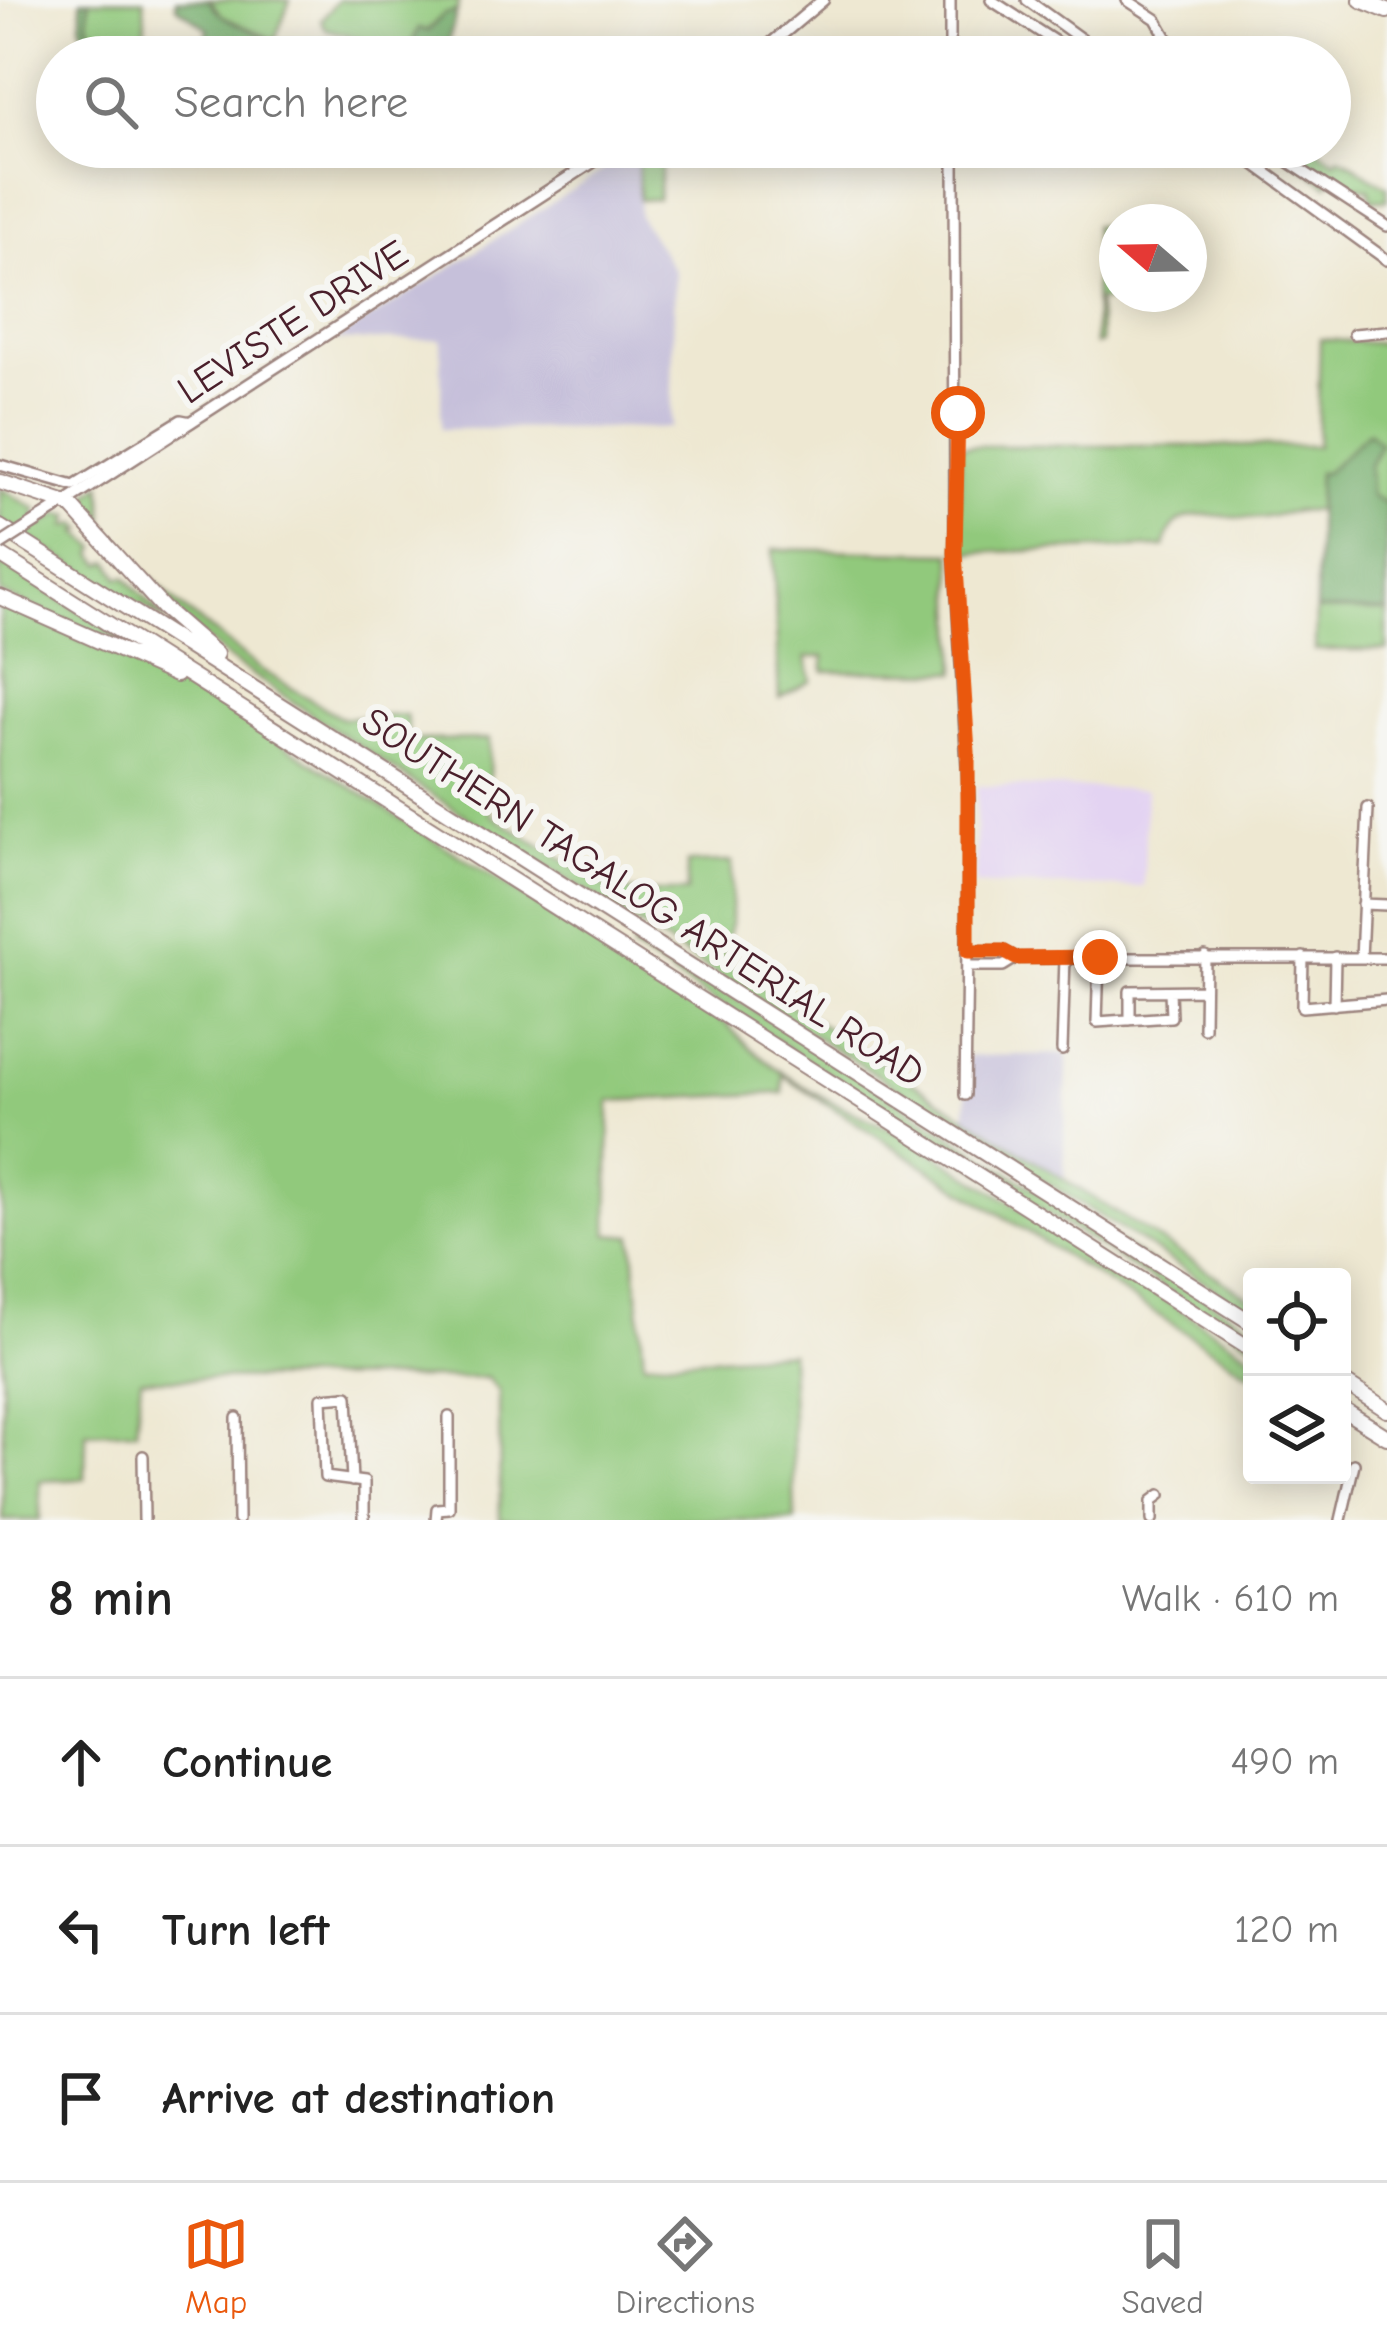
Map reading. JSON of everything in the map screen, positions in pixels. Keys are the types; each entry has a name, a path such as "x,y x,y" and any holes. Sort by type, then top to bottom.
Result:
{"highway":[{"path":"1361,0 1387,10"},
{"path":"0,482 66,502 163,608 299,716"},
{"name":"SOUTHERN TAGALOG ARTERIAL ROAD","path":"0,527 1243,1317"},
{"name":"SOUTHERN TAGALOG ARTERIAL ROAD","path":"0,555 1243,1343"},
{"path":"0,597 158,666 260,718"},
{"path":"1351,1384 1387,1407"},
{"path":"1351,1414 1387,1437"}],"main road":[{"path":"780,36 823,0"},
{"name":"LEVISTE DRIVE","path":"0,545 584,168"}],"street":[{"path":"950,0 950,36"},
{"path":"991,0 1046,36"},
{"path":"1027,0 1077,36"},
{"path":"1127,0 1156,19 1166,36"},
{"path":"954,168 955,553 968,752 965,1095"},
{"path":"1260,168 1387,260"},
{"path":"1298,168 1387,226"},
{"path":"1354,334 1387,331"},
{"path":"0,465 74,486 181,420 191,422"},
{"path":"1360,958 1368,808"},
{"path":"1364,904 1387,905"},
{"path":"968,951 1003,951 1016,958 1387,958"},
{"path":"1204,956 1204,1028"},
{"path":"1100,957 1097,1022 1171,1017 1170,991"},
{"path":"1303,957 1302,1007 1387,1000"},
{"path":"1334,1005 1335,957"},
{"path":"968,966 1003,966 1016,958"},
{"path":"1062,1050 1065,958"},
{"path":"1130,1020 1130,991 1204,990"},
{"path":"352,1481 348,1396 322,1398 325,1477 364,1484 364,1520"},
{"path":"436,1520 437,1510 449,1508 449,1417"},
{"path":"237,1418 238,1520"},
{"path":"143,1456 144,1520"},
{"path":"1341,1520 1354,1464"},
{"path":"1152,1520 1152,1502 1160,1495"}],"shaded area":[{"path":"607,168 638,168 639,216 675,271 671,428 441,429 441,339 335,341"},
{"path":"977,786 1146,789 1144,887 975,885"},
{"path":"1068,1054 1065,1178 966,1116 968,1056"}],"green space":[{"path":"81,0 89,0 88,24 97,36 88,36 81,27"},
{"path":"89,0 144,0 145,36 97,36 88,24"},
{"path":"176,0 209,0 225,17 261,36 206,36 209,30 176,6"},
{"path":"209,0 290,0 276,36 223,17"},
{"path":"338,0 459,0 457,11 440,18 421,36 351,36 326,29 321,20"},
{"path":"457,11 450,36 415,36 419,28 428,31 444,14"},
{"path":"1351,163 1387,186 1387,200 1372,200 1369,189 1330,180 1327,185 1305,168 1351,168"},
{"path":"638,168 661,168 658,199 639,200"},
{"path":"1094,226 1099,226 1101,343 1095,345"},
{"path":"1320,339 1387,344 1387,504 1370,495 1369,465 1375,455 1369,433 1325,474 1318,473 1317,511 1261,518 1190,516 1170,531 1165,547 958,553 961,446 1317,446"},
{"path":"1368,432 1380,444 1369,465 1370,495 1387,504 1387,611 1316,610 1318,473 1325,473"},
{"path":"102,484 105,526 122,550 179,605 260,669 341,718 406,715 409,740 489,739 490,814 613,892 687,892 687,863 732,862 731,924 722,961 1243,1293 1243,1306 423,789 229,659 166,605 89,517 87,496"},
{"path":"0,488 37,510 34,518 42,525 58,514 71,516 67,526 78,524 84,530 78,532 97,548 94,554 102,564 110,561 119,578 125,577 167,621 0,521"},
{"path":"773,549 952,553 957,672 824,671 824,657 806,657 811,681 779,698"},
{"path":"0,562 178,671 112,643 114,637 104,634 102,638 0,593"},
{"path":"0,603 207,696 728,1025 786,1075 904,1134 1243,1349 1243,1369 783,1076 783,1093 610,1101 608,1234 633,1236 644,1362 790,1352 795,1520 500,1520 499,1391 487,1378 141,1379 136,1430 86,1432 85,1479 40,1481 40,1520 3,1520"},
{"path":"1316,610 1387,611 1387,650 1315,650"},
{"path":"639,937 1243,1321 1243,1338 632,949"}],"route":[{"path":"958,413 955,553 968,752 968,951 1003,951 1016,958 1100,957"}]}
